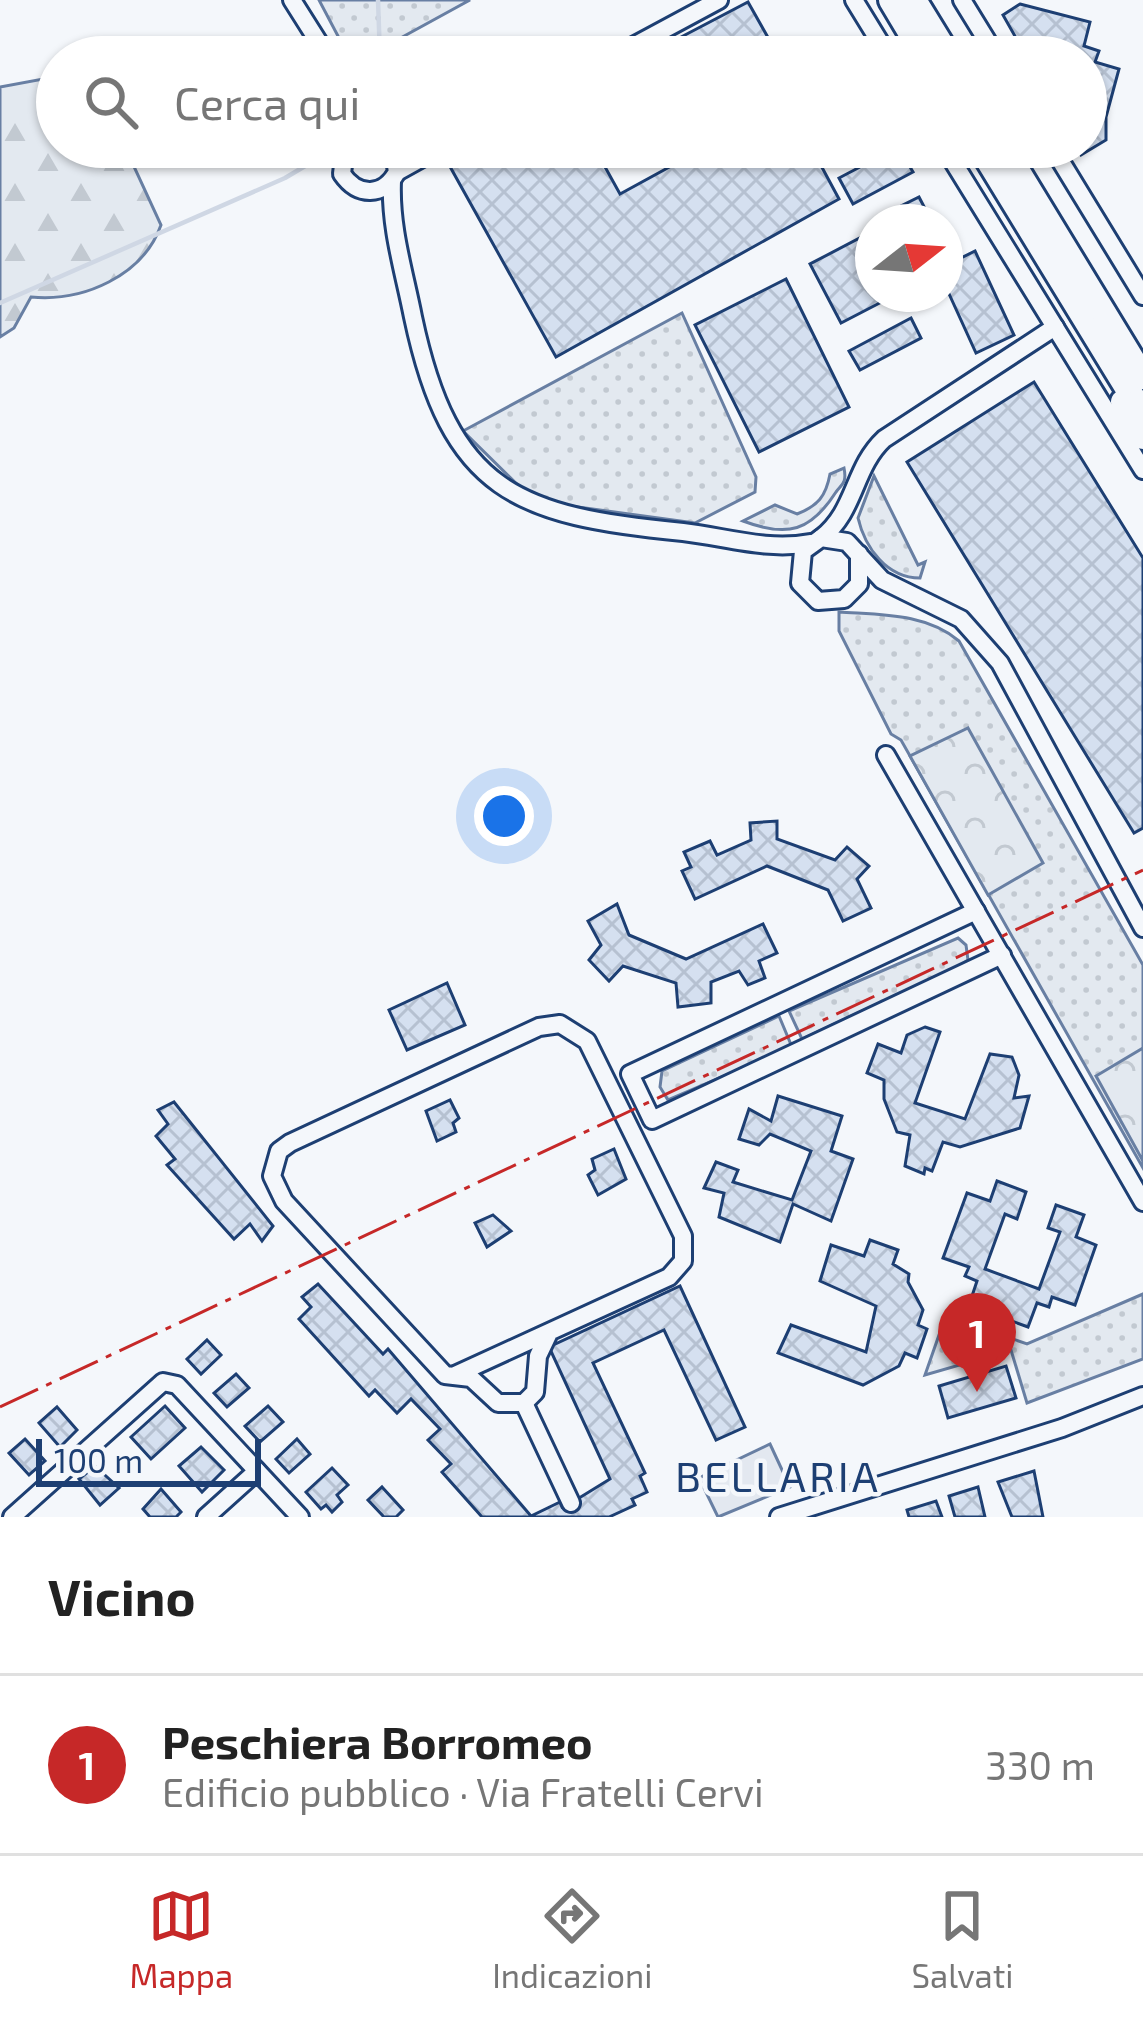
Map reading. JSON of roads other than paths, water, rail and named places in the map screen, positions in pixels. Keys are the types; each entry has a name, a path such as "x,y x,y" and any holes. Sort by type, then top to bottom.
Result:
{"highway":[{"path":"891,0 912,36"},
{"path":"914,0 936,36"},
{"path":"993,168 1143,414"},
{"path":"1017,168 1143,377"},
{"path":"1062,282 1143,437"}],"street":[{"path":"292,0 315,36"},
{"path":"652,36 718,0"},
{"path":"854,0 876,36"},
{"path":"962,0 984,36"},
{"path":"343,168 342,175 392,224"},
{"path":"394,168 392,224 428,381 448,427 478,466 520,499 568,519 781,547 839,538 900,590 948,610 992,652 1143,928"},
{"path":"362,191 378,191 408,168"},
{"path":"957,168 1143,470"},
{"path":"1065,168 1143,296"},
{"path":"800,583 798,561 849,508 870,453 892,432 1055,327"},
{"path":"844,599 859,584 849,508"},
{"path":"753,543 818,601 900,590"},
{"path":"886,754 1143,1202"},
{"path":"976,910 630,1073 652,1120 1001,955"},
{"path":"455,1375 669,1277 683,1261 685,1248 587,1041 571,1027 550,1024 290,1143 274,1162 274,1190 439,1371 483,1384 498,1403 524,1403 535,1391 548,1335"},
{"path":"500,1354 526,1355 538,1372"},
{"path":"483,1384 500,1354"},
{"path":"12,1517 152,1387 164,1382 177,1385 300,1517"},
{"path":"779,1517 1062,1428 1143,1396"},
{"path":"524,1403 572,1503"},
{"path":"206,1517 257,1471"}],"waterway":[{"path":"378,0 379,36"},
{"path":"0,303 302,168"}],"place":[{"name":"Peschiera Borromeo","path":"977,1392"}],"district":[{"name":"BELLARIA","path":"778,1477"}]}
